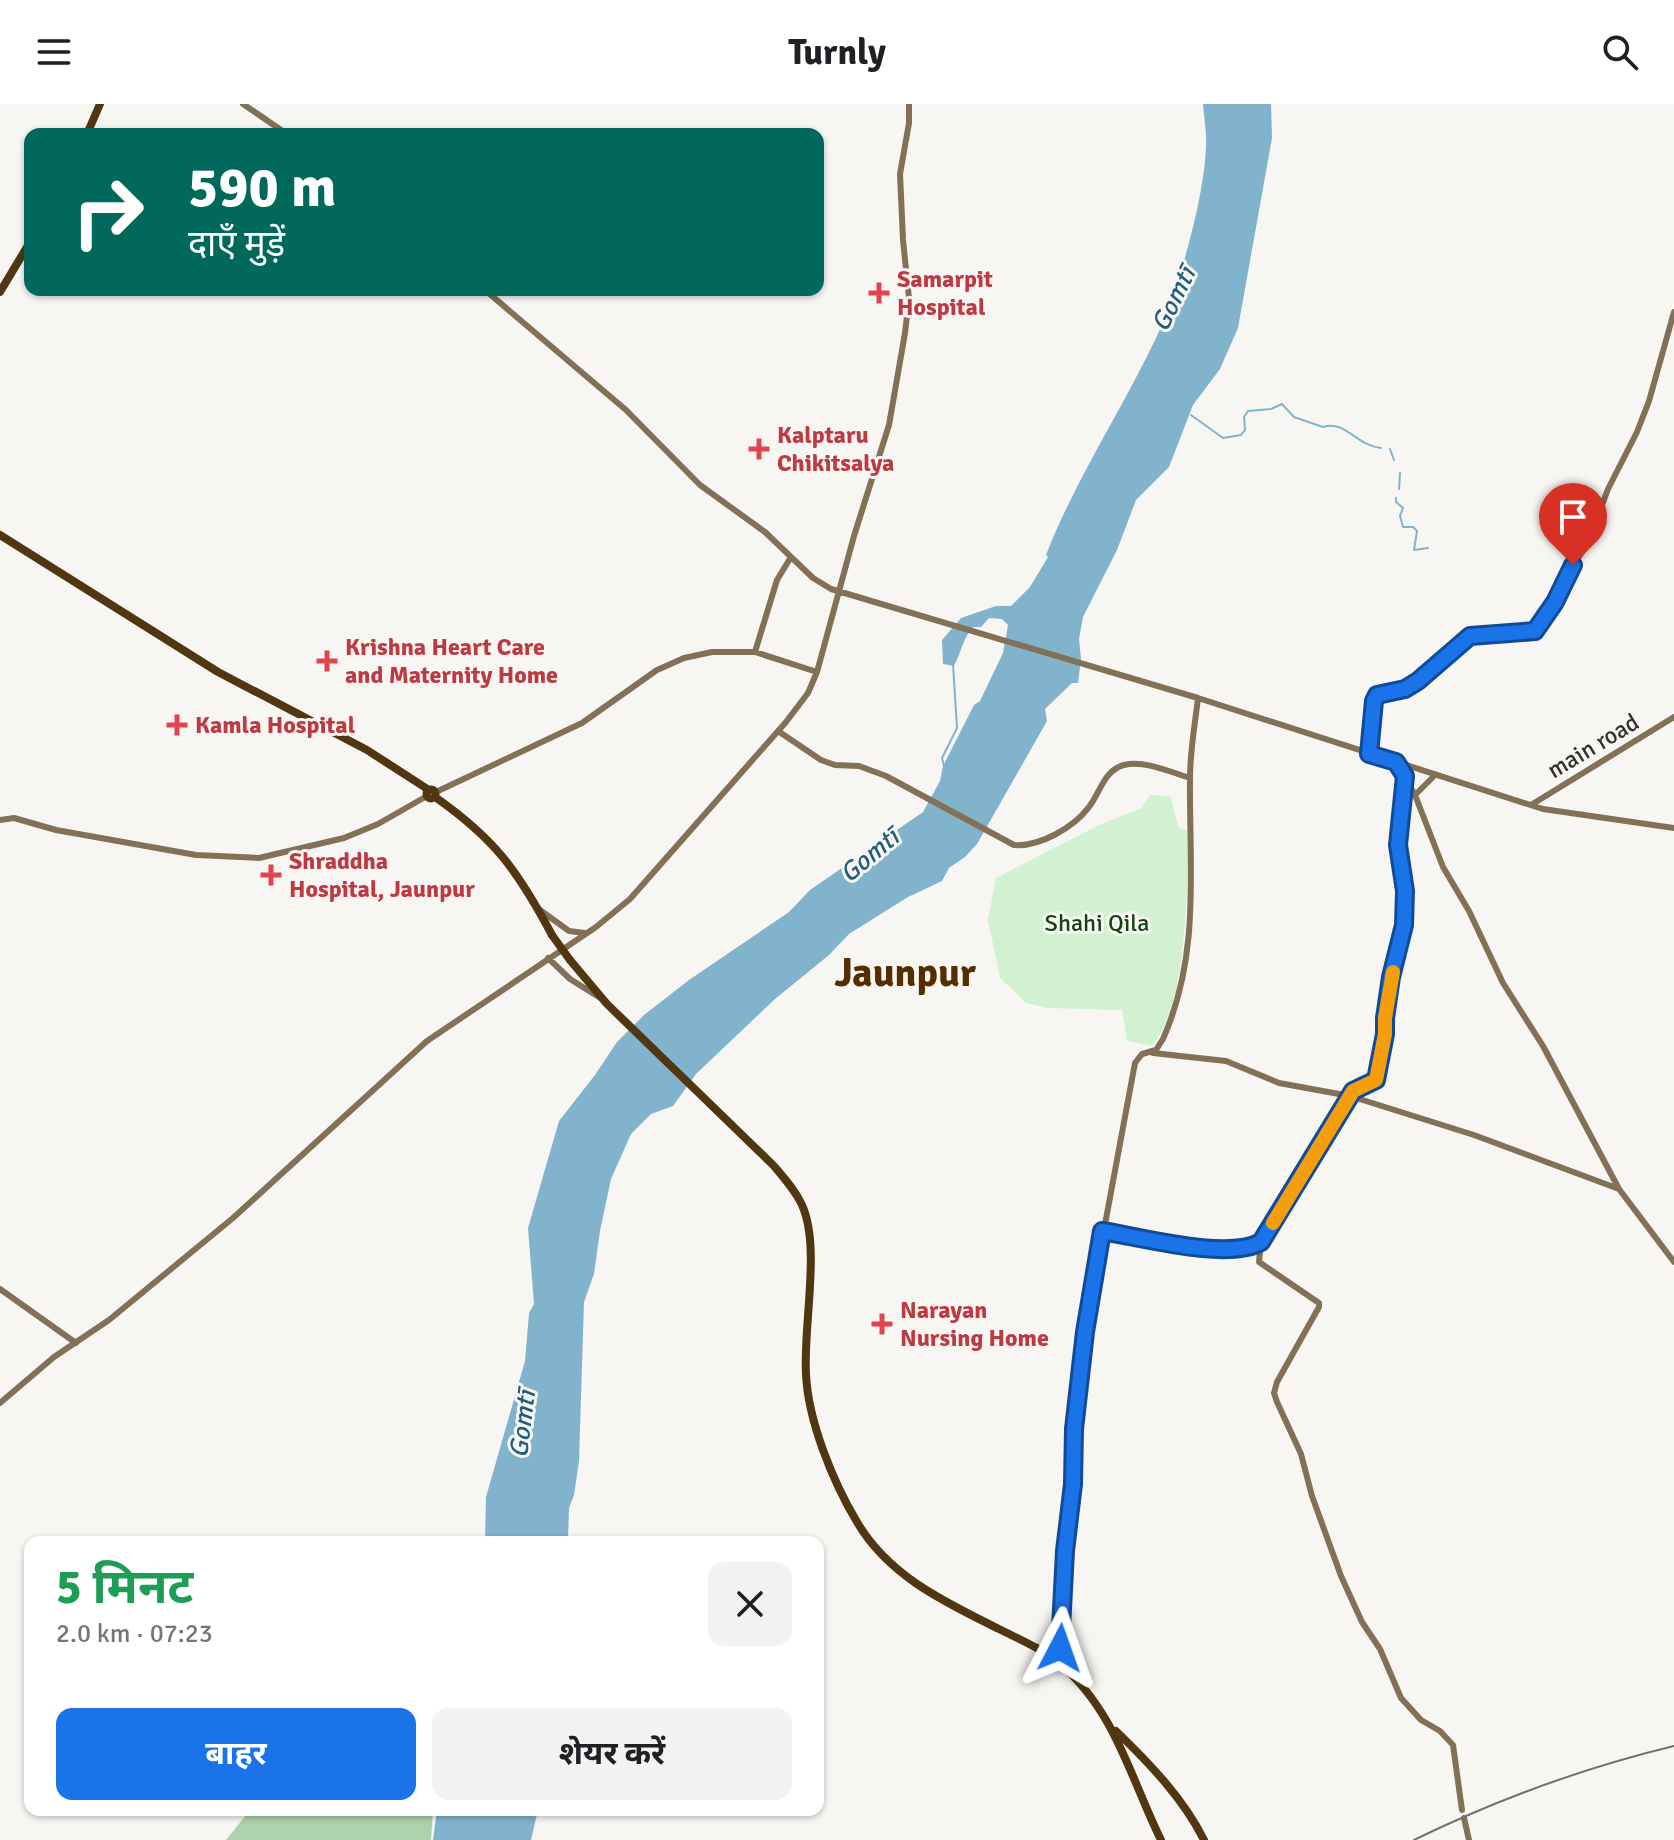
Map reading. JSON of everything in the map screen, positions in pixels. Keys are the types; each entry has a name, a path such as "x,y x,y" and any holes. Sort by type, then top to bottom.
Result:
{"highway":[{"path":"90,128 100,104"},
{"path":"0,292 24,252"},
{"path":"0,535 218,672 367,750 432,794 492,842 514,870 552,935 604,1002 787,1181 802,1206 810,1255 805,1356 807,1394 819,1435 856,1522 879,1551 916,1585 1057,1662 1083,1686 1113,1728 1180,1801 1204,1840"},
{"path":"1113,1728 1161,1840"}],"main road":[{"path":"243,104 278,128"},
{"path":"0,1403 54,1357 109,1320 233,1218 427,1041 630,899 808,693 817,672 889,425 905,333 909,298 900,174 909,123 909,104"},
{"path":"492,296 626,410 700,485 765,532 813,578 838,592 1198,698 1531,805 1674,828"},
{"path":"1369,754 1377,695 1405,689 1418,681 1470,636 1535,631 1549,611 1587,545 1608,489 1637,432 1674,312"},
{"path":"755,652 777,580 791,557"},
{"path":"0,820 14,818 56,830 196,855 259,858 344,838 378,824 432,794 582,723 657,670 684,658 712,652 755,652 817,672"},
{"path":"1151,1053 1156,1050 1168,1028 1188,957 1192,906 1190,778 1198,698"},
{"name":"main road","path":"1531,805 1674,717"},
{"path":"778,731 821,760 835,765 859,766 904,785 1014,845 1025,846 1057,832 1080,817 1095,799 1105,778 1124,765 1148,765 1190,778"},
{"path":"1396,762 1415,795 1443,867 1469,911 1503,983 1543,1046 1619,1189 1674,1262"},
{"path":"1405,776 1398,845 1405,891 1404,925 1391,977 1376,1080 1353,1091 1261,1242 1259,1262 1319,1303 1274,1393 1305,1465 1312,1496 1341,1576 1406,1706 1440,1731 1453,1745 1469,1840"},
{"path":"1415,795 1434,776"},
{"path":"537,908 569,931 585,933"},
{"path":"548,958 570,979 604,1002"},
{"path":"1057,1662 1073,1484 1074,1429 1085,1332 1135,1063 1142,1054 1226,1061 1279,1083 1350,1096 1483,1138 1619,1189"},
{"path":"1102,1231 1202,1248 1244,1248 1261,1242"},
{"path":"0,1289 76,1343"}],"green space":[{"name":"Shahi Qila","path":"1150,795 1171,796 1178,827 1189,832 1186,913 1179,973 1164,1026 1152,1046 1127,1041 1122,1010 1047,1008 1026,1003 1000,978 988,920 996,878 1099,825 1141,808"},
{"path":"245,1816 433,1816 431,1840 226,1840"}],"water":[{"name":"Gomtī","path":"1203,104 1271,104 1272,138 1238,328 1220,369 1193,405 1169,467 1136,500 1117,550 1083,617 1078,683 1072,683 1045,709 1047,721 977,844 949,868 942,881 908,897 849,934 696,1074 673,1106 651,1114 631,1134 611,1179 594,1274 584,1302 579,1461 569,1508 568,1536 485,1536 486,1497 525,1361 529,1313 534,1304 528,1228 559,1121 617,1042 644,1015 689,980 789,912 810,890 923,812 940,781 943,766 1003,653 1008,625 1002,619 989,618 981,627 973,627 954,666 943,664 942,640 961,618 996,606 1011,606 1030,587 1048,557 1046,555 1071,499 1165,316 1182,269 1201,192 1206,142"},
{"path":"436,1816 537,1816 531,1840 433,1840"}],"waterway":[{"path":"1191,415 1223,438 1241,435 1245,430 1244,417 1248,411 1271,409 1282,404 1294,417 1323,427 1338,427 1381,448"},
{"path":"1390,449 1394,460"},
{"path":"1399,489 1400,473"},
{"path":"1396,498 1403,508 1400,516 1403,527 1413,527 1417,531 1414,550 1428,548"},
{"path":"944,766 942,758 957,728 953,664"}],"railway":[{"path":"1414,1840 1541,1786 1674,1746"}],"slow traffic":[{"path":"1273,1223 1353,1091 1376,1080 1393,972"}],"place":[{"name":"Samarpit Hospital","path":"879,293"},
{"name":"Kalptaru Chikitsalya","path":"759,449"},
{"name":"Krishna Heart Care and Maternity Home","path":"327,661"},
{"name":"Kamla Hospital","path":"177,725"},
{"name":"Shraddha Hospital, Jaunpur","path":"271,875"},
{"name":"Narayan Nursing Home","path":"882,1324"}],"district":[{"name":"Jaunpur","path":"905,972"}],"route":[{"path":"1060,1648 1065,1551 1073,1484 1074,1429 1085,1332 1102,1231 1202,1248 1255,1246 1261,1242 1353,1091 1376,1080 1391,977 1404,925 1405,882 1398,845 1405,776 1396,762 1369,754 1374,701 1380,693 1405,689 1418,681 1470,636 1535,631 1555,602 1573,565"}]}
